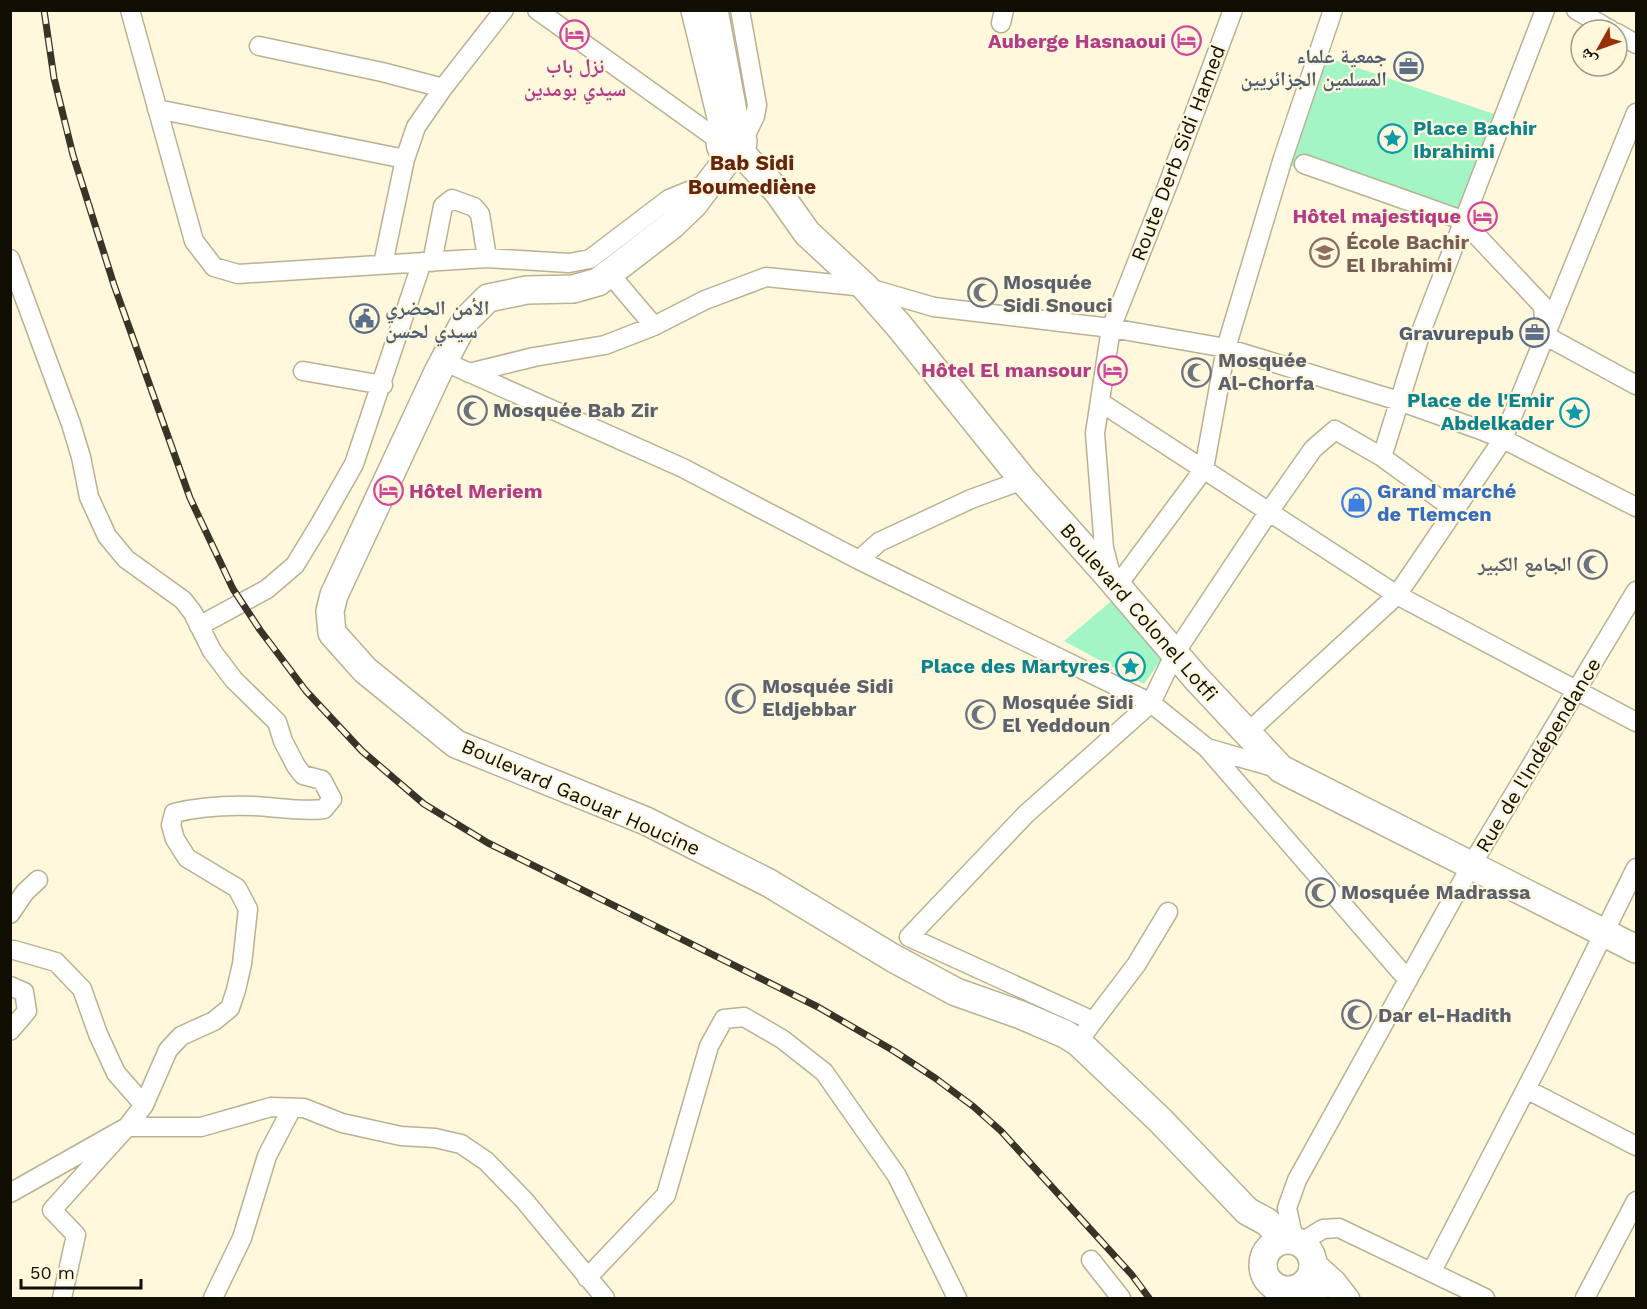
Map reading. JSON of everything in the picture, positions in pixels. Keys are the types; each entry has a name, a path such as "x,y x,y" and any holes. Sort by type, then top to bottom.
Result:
{"main road":[{"path":"695,10 733,143"},
{"path":"714,10 733,143"},
{"name":"Boulevard Gaouar Houcine","path":"733,143 710,183 693,205 672,225 598,282 573,289 527,290 488,298 465,321 443,361 333,595 330,611 332,633 364,670 456,744 646,821 769,883 893,958 956,992 1021,1015 1065,1034 1085,1031 1161,1121 1247,1211 1296,1272"},
{"name":"Boulevard Colonel Lotfi","path":"733,143 778,192 807,233 865,287 1023,480 1175,654 1281,769 1636,949"}],"street":[{"path":"130,10 194,241 214,267 238,274 487,258 569,263 590,259 669,198 710,183"},
{"path":"383,264 405,159 416,127 443,88 504,10"},
{"path":"537,10 733,143 755,116 757,105 740,10"},
{"name":"Route Derb Sidi Hamed","path":"1114,583 1104,548 1095,433 1111,328 1233,10"},
{"path":"1114,583 1204,469 1226,348 1283,158 1333,10"},
{"path":"1382,457 1422,329 1462,220 1545,10"},
{"path":"1576,10 1590,18"},
{"path":"259,46 382,72 443,88"},
{"path":"157,109 405,159"},
{"path":"1247,733 1397,595 1503,439 1636,113"},
{"path":"1304,165 1462,220 1543,306 1546,336"},
{"path":"199,626 267,589 295,564 354,464 427,262 443,207 452,199 474,207 480,214 487,258"},
{"path":"10,259 71,424 81,457 89,497 107,536 126,559 183,600 193,613 213,651 234,680 277,722 283,741 296,766 303,775 322,780 332,799 324,808 311,810 252,806 187,810 174,813 171,825 187,858 237,888 248,909 242,964 230,1008 214,1021 181,1036 168,1050 144,1105 52,1210 76,1235 62,1299"},
{"path":"609,273 654,326"},
{"path":"470,373 534,357 605,345 654,326 705,300 766,277 865,287 934,307 1111,328 1226,348 1399,401 1503,439 1636,507"},
{"path":"1546,336 1636,385"},
{"path":"443,361 683,468 859,560 1151,703 1207,748 1408,980"},
{"path":"303,371 383,385"},
{"path":"1100,402 1397,595 1636,722"},
{"path":"1168,912 1136,965 1085,1031 909,937 1026,814 1151,703 1175,654 1268,513 1312,449 1335,430 1382,457 1455,510"},
{"path":"859,560 879,542 971,499 1023,480"},
{"name":"Rue de l'Indépendance","path":"1296,1272 1287,1208 1297,1180 1472,864 1636,591"},
{"path":"1207,748 1281,769"},
{"path":"1432,1271 1636,868"},
{"path":"10,914 25,892 38,880"},
{"path":"12,946 56,962 82,989 98,1034 116,1073 144,1105"},
{"path":"10,986 24,992 27,1011 10,1031"},
{"path":"586,1278 666,1195 709,1046 723,1019 744,1017 782,1039 824,1072 897,1176 957,1299"},
{"path":"1526,1089 1636,1146"},
{"path":"10,1193 127,1127 201,1127 271,1107 304,1108 342,1123 400,1136 435,1138 461,1144 486,1161 524,1200 605,1299"},
{"path":"213,1299 242,1238 267,1156 292,1108"},
{"path":"1585,1299 1636,1201"},
{"path":"1296,1272 1310,1237 1323,1229 1340,1228 1432,1271 1485,1299"},
{"path":"1091,1260 1121,1299"},
{"path":"1296,1272 1316,1262 1327,1270 1348,1296"},
{"path":"1296,1272 1318,1290 1334,1287 1348,1296"}],"green space":[{"name":"Place Bachir Ibrahimi","path":"1320,55 1497,115 1459,225 1283,163"},
{"path":"1115,598 1165,654 1144,684 1064,641"}],"railway":[{"path":"44,10 54,78 73,155 114,285 190,498 233,589 260,630 306,691 362,751 424,804 488,843 818,1007 894,1051 935,1078 974,1107 1001,1131 1132,1275 1149,1298"}],"place":[{"name":"نزل باب سيدي بومدين","path":"575,35"},
{"name":"Auberge Hasnaoui","path":"1187,41"},
{"name":"جمعية علماء المسلمين الجزائريين","path":"1408,67"},
{"name":"Place Bachir Ibrahimi","path":"1392,139"},
{"name":"Hôtel majestique","path":"1482,216"},
{"name":"École Bachir El Ibrahimi","path":"1325,253"},
{"name":"Mosquée Sidi Snouci","path":"982,293"},
{"name":"الأمن الحضري سيدي لحسن","path":"364,319"},
{"name":"Gravurepub","path":"1535,333"},
{"name":"Hôtel El mansour","path":"1112,370"},
{"name":"Mosquée Al-Chorfa","path":"1197,372"},
{"name":"Mosquée Bab Zir","path":"472,410"},
{"name":"Place de l'Emir Abdelkader","path":"1575,412"},
{"name":"Hôtel Meriem","path":"388,491"},
{"name":"Grand marché de Tlemcen","path":"1356,503"},
{"name":"الجامع الكبير","path":"1593,564"},
{"name":"Place des Martyres","path":"1131,666"},
{"name":"Mosquée Sidi Eldjebbar","path":"741,698"},
{"name":"Mosquée Sidi El Yeddoun","path":"981,714"},
{"name":"Mosquée Madrassa","path":"1320,892"},
{"name":"Dar el-Hadith","path":"1357,1015"}],"district":[{"name":"Bab Sidi Boumediène","path":"752,174"}]}
